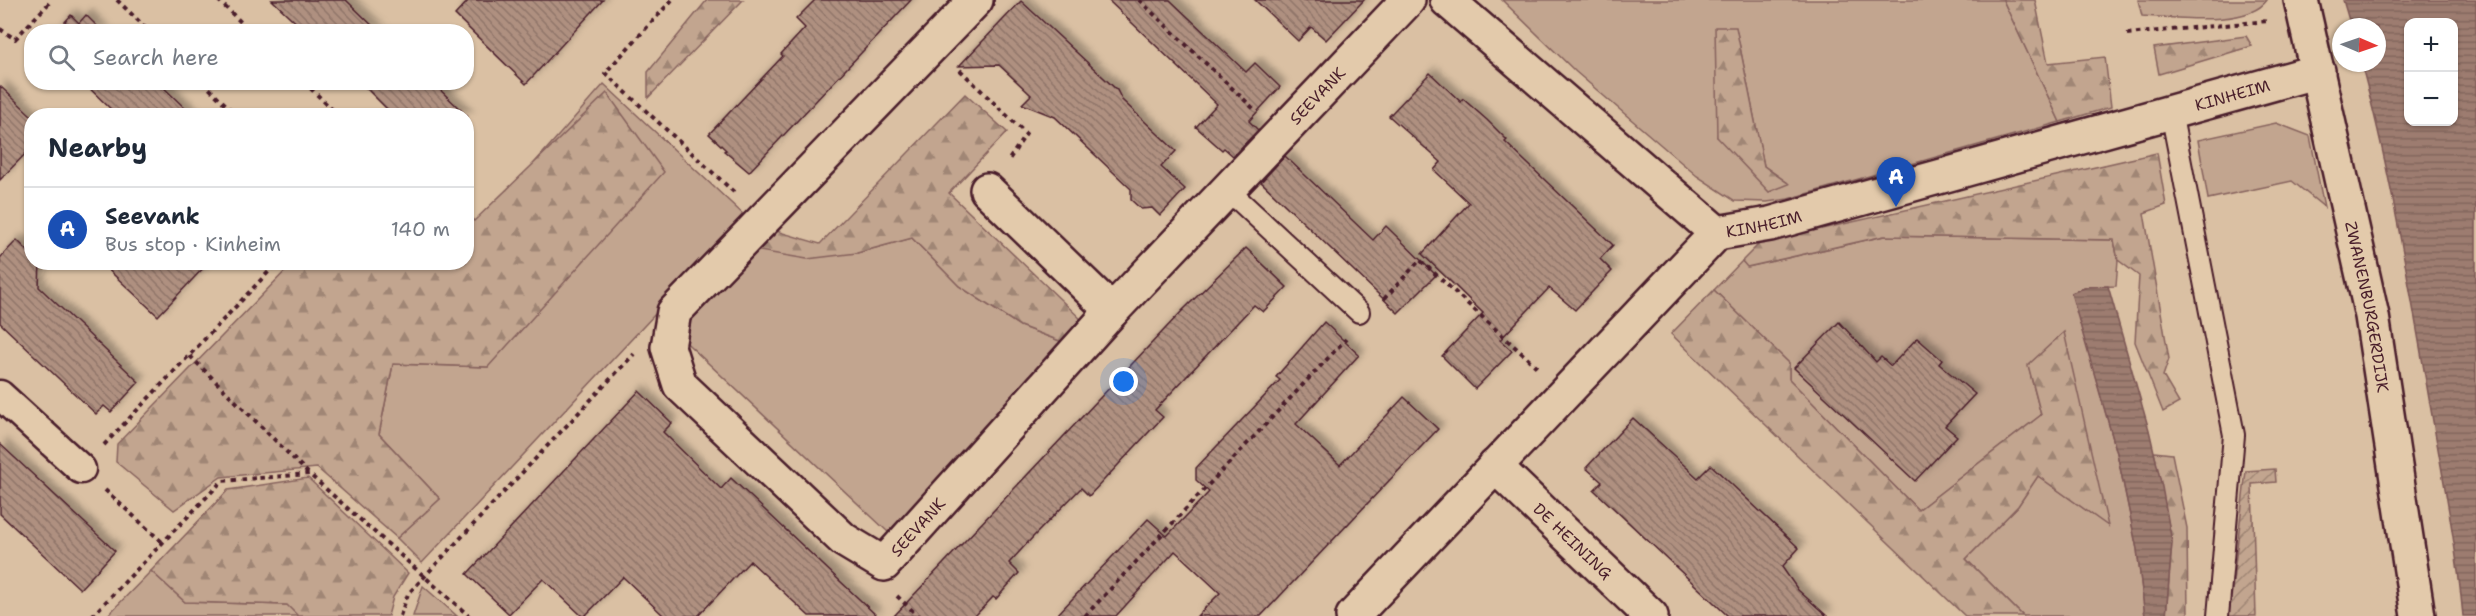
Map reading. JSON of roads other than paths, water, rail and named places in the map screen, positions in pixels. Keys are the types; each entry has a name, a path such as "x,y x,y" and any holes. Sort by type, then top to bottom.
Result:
{"street":[{"name":"SEEVANK","path":"976,0 674,312 668,347 680,385 844,540 884,564 1112,312 1408,0"},
{"path":"1447,0 1717,233"},
{"name":"ZWANENBURGERDIJK","path":"2303,9 2372,316 2418,616"},
{"name":"KINHEIM","path":"1353,616 1717,233 1770,224 2318,71"},
{"path":"987,190 1112,312"},
{"path":"0,395 81,469"},
{"name":"DE HEINING","path":"1495,466 1651,616"}],"lane":[{"path":"2171,112 2234,435 2218,616"},
{"path":"1228,190 1359,312"}],"place":[{"name":"Seevank","path":"1896,207"}]}
